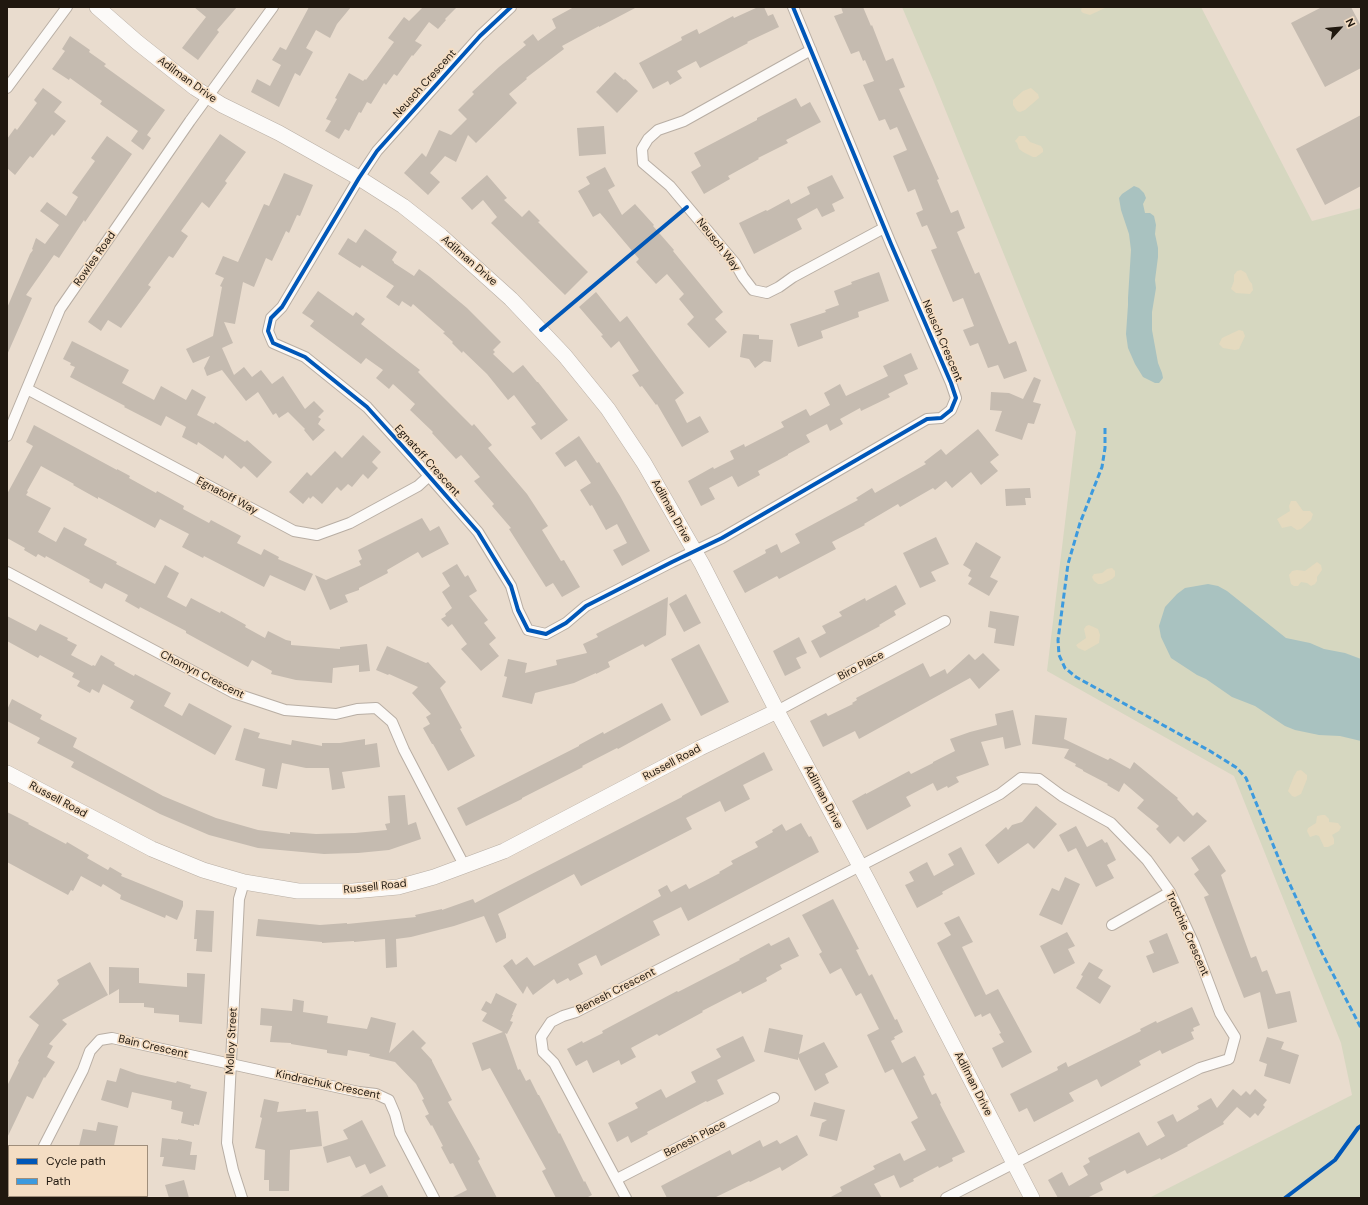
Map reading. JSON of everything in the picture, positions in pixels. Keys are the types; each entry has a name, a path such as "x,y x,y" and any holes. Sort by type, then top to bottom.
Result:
{"street":[{"path":"7,88 68,7"},
{"name":"Adilman Drive","path":"97,7 137,42 195,88 222,105 279,133 359,178 403,206 441,236 511,299 565,356 608,409 644,463 694,551 1032,1198"},
{"name":"Rowles Road","path":"7,436 60,309 190,121 209,97 273,7"},
{"name":"Neusch Crescent","path":"359,178 377,151 480,36 511,7"},
{"name":"Neusch Crescent","path":"694,551 722,538 927,418 941,418 951,410 956,398 793,7"},
{"name":"Neusch Way","path":"811,50 684,121 658,130 648,139 642,149 643,163 670,186 735,263 753,290 766,293 779,288 793,277 884,228"},
{"name":"Egnatoff Crescent","path":"359,178 282,307 271,318 268,332 273,343 305,357 367,407 478,532 511,586 518,610 528,630 546,634 566,623 586,606 694,551"},
{"name":"Egnatoff Way","path":"27,389 294,531 317,535 350,523 418,486 429,476"},
{"name":"Chomyn Crescent","path":"7,572 234,693 285,710 336,714 357,709 376,708 392,722 404,750 464,865"},
{"name":"Biro Place","path":"777,711 945,622"},
{"name":"Russell Road","path":"7,773 152,850 203,870 244,882 298,891 353,891 398,887 434,877 504,851 700,748 777,711"},
{"name":"Trotchie Crescent","path":"859,866 1000,794 1021,778 1039,779 1062,796 1111,823 1147,860 1170,892 1194,944 1220,1014 1235,1037 1229,1059 1200,1068 1014,1163"},
{"name":"Benesh Crescent","path":"626,1198 554,1063 543,1052 540,1037 550,1022 576,1012 859,866"},
{"name":"Molloy Street","path":"242,1198 233,1170 227,1143 239,899 244,882"},
{"path":"1112,925 1170,892"},
{"name":"Bain Crescent","path":"45,1145 83,1070 90,1051 100,1040 112,1038 231,1064"},
{"name":"Kindrachuk Crescent","path":"231,1064 359,1092 376,1094 389,1100 395,1114 400,1133 434,1198"},
{"name":"Benesh Place","path":"617,1179 774,1098"},
{"path":"946,1198 1014,1163"}],"green space":[{"path":"902,7 1201,7 1312,221 1361,208 1361,1196 1357,1198 1149,1198 1352,1095 1341,1043 1234,776 1047,671 1076,432"}],"sand":[{"path":"1082,7 1107,7 1090,15 1081,11"},
{"path":"1031,88 1038,94 1039,98 1025,110 1020,112 1017,111 1013,105 1013,100 1023,91"},
{"path":"1019,136 1025,136 1030,142 1041,146 1043,152 1036,157 1033,157 1023,152 1019,149 1015,141"},
{"path":"1241,270 1246,273 1252,284 1253,290 1250,294 1236,293 1231,289 1234,281 1234,275 1237,271"},
{"path":"1239,330 1243,331 1245,336 1239,349 1235,350 1223,348 1219,344 1222,338"},
{"path":"1291,501 1296,501 1303,511 1310,511 1313,514 1311,520 1301,529 1297,530 1291,526 1282,528 1277,519 1290,511 1289,506"},
{"path":"1317,562 1321,565 1322,570 1317,577 1315,584 1311,586 1307,583 1301,582 1298,586 1294,586 1291,584 1289,575 1292,571 1305,571"},
{"path":"1112,568 1115,571 1115,576 1112,579 1102,584 1098,584 1094,581 1092,577 1094,574 1102,573 1107,569"},
{"path":"1089,625 1098,629 1100,635 1099,643 1085,651 1078,648 1076,645 1086,638 1084,629"},
{"path":"1301,770 1307,775 1307,779 1301,794 1295,797 1288,791 1297,771"},
{"path":"1325,815 1329,819 1329,822 1338,823 1341,827 1339,831 1332,835 1334,844 1328,847 1324,847 1319,836 1316,835 1310,837 1307,831 1308,828 1316,823 1317,816"}],"water":[{"path":"1134,186 1139,188 1144,193 1146,198 1143,204 1145,213 1150,213 1154,216 1156,225 1155,234 1158,257 1155,280 1156,288 1152,312 1152,330 1158,363 1163,378 1159,383 1155,383 1143,377 1128,348 1126,334 1131,250 1129,234 1121,210 1119,198 1122,194"},
{"path":"1208,584 1218,586 1227,591 1286,638 1310,643 1324,649 1345,653 1361,659 1361,741 1340,736 1319,735 1295,730 1285,726 1255,706 1232,697 1171,658 1161,637 1159,626 1165,607 1185,588"}],"building":[{"path":"194,7 237,7 217,30 219,32 198,60 182,48 206,17"},
{"path":"309,7 351,7 337,24 330,38 316,30 306,48 313,52 300,76 295,73 279,107 251,92 257,79 270,86 281,65 272,60 280,47 286,50"},
{"path":"423,7 457,7 445,19 446,20 438,29 429,22 415,41 422,45 413,56 412,55 397,76 394,74 386,85 384,83 371,104 367,102 361,113 359,112 349,131 345,129 339,139 325,131 331,121 326,119 337,99 335,98 349,73 363,81 365,79 366,80 394,42 388,38 404,17 409,21"},
{"path":"574,7 637,7 562,46 564,49 526,78 527,79 509,94 517,103 476,143 468,135 456,162 445,156 430,173 440,182 428,195 404,173 422,153 426,157 439,130 451,135 467,119 458,110 474,94 472,92 526,45 523,42 533,34 538,41 556,28 552,19"},
{"path":"758,7 764,7 768,16 773,14 779,27 747,42 748,43 700,68 696,61 677,71 682,78 670,85 668,81 653,89 639,63 682,40 681,37 697,29 699,34 733,16 734,18"},
{"path":"841,7 863,7 871,26 872,25 886,61 893,58 905,87 899,89 939,179 937,180 951,213 958,210 965,228 957,232 975,274 979,272 1009,344 1016,341 1027,371 1004,379 998,365 988,368 978,343 970,346 963,330 974,326 963,298 953,302 931,250 937,248 927,225 922,227 916,213 923,210 915,189 908,192 893,156 907,150 897,127 890,130 885,119 879,121 863,85 874,81 865,60 863,61 859,51 851,54 834,16 843,13"},
{"path":"1322,7 1351,7 1361,26 1361,68 1325,87 1291,23"},
{"path":"70,36 90,50 89,52 106,64 104,66 165,110 147,135 151,138 143,150 131,141 138,131 100,104 102,101 70,78 69,80 52,69 65,51 62,49"},
{"path":"615,72 638,91 617,113 596,92"},
{"path":"43,88 62,102 54,112 66,121 54,136 52,134 33,158 30,156 15,175 7,168 7,139 15,128 17,130 37,103 34,100"},
{"path":"796,98 801,107 810,102 821,122 786,140 788,143 758,158 759,159 728,176 730,179 704,194 691,172 701,166 694,153"},
{"path":"1361,115 1361,186 1325,205 1296,149"},
{"path":"604,126 606,154 579,156 577,128"},
{"path":"220,134 246,152 225,181 227,183 209,208 202,202 181,231 188,236 173,258 169,256 148,285 151,287 121,328 108,320 101,331 88,322"},
{"path":"107,136 132,154 85,222 84,220 59,258 54,255 26,295 32,298 7,355 7,308 33,250 32,249 36,238 45,244 59,225 40,211 47,202 66,216 78,197 72,193 95,161 91,158"},
{"path":"605,167 615,186 608,190 622,215 635,204 654,225 653,226 723,312 715,319 727,332 709,348 687,324 694,317 679,299 684,294 667,274 656,284 636,262 639,259 600,213 593,217 578,191 590,184 586,177"},
{"path":"284,173 313,185 300,216 297,215 289,233 286,231 272,261 266,258 254,287 243,282 235,324 224,322 233,343 222,348 234,375 244,367 252,377 261,370 272,384 283,376 305,409 314,401 324,411 318,417 321,419 318,424 325,430 313,441 304,430 305,429 288,412 279,418 276,413 273,415 258,392 246,401 222,370 207,376 204,368 210,356 193,363 186,349 213,336 222,287 220,286 224,278 215,274 223,256 238,262 264,204 269,206"},
{"path":"487,175 507,198 504,200 522,217 529,210 540,221 538,222 588,272 565,295 491,223 497,217 483,200 472,210 461,198"},
{"path":"832,175 844,198 832,204 835,211 822,217 817,208 797,219 802,229 754,254 739,223 766,210 767,211 789,199 791,204 810,194 807,187"},
{"path":"365,229 397,252 392,260 394,263 414,276 419,269 467,308 501,342 493,350 495,352 493,354 513,373 523,365 568,420 541,440 531,427 536,424 514,395 508,400 487,374 463,351 462,353 443,333 445,332 413,304 411,307 402,301 399,306 386,297 394,286 362,265 360,268 338,254 348,238 356,243"},
{"path":"879,272 889,301 858,312 859,317 821,331 823,338 798,347 790,324 826,312 825,310 839,305 834,291 852,284 851,282"},
{"path":"318,291 353,316 356,312 365,319 361,324 420,370 418,372 472,426 474,424 492,445 488,448 527,494 548,526 542,530 561,561 564,560 580,587 562,597 553,583 546,587 509,529 511,528 492,506 494,504 474,481 480,477 461,455 456,459 432,433 433,432 410,410 415,404 393,384 389,389 376,378 383,370 366,358 361,364 310,326 314,321 302,313"},
{"path":"596,292 620,322 627,316 684,393 675,400 687,423 700,416 709,432 682,447 657,404 656,405 642,386 640,387 632,375 639,371 619,341 611,348 601,336 603,335 579,307"},
{"path":"743,334 759,335 759,339 773,340 771,362 764,361 755,368 749,359 740,357"},
{"path":"72,341 129,370 122,383 154,400 161,386 186,400 192,389 206,397 197,415 214,424 215,422 245,442 247,440 272,462 257,478 244,466 241,469 225,455 223,459 198,442 197,445 182,437 186,427 166,416 161,426 70,377 75,367 63,359"},
{"path":"911,353 918,369 904,375 908,384 888,394 890,397 861,411 860,408 840,419 843,424 830,431 827,424 806,435 810,442 758,471 760,475 738,487 732,476 709,488 715,499 701,506 688,481 713,467 714,469 734,459 730,451 744,444 745,447 784,427 781,422 806,409 810,416 830,405 824,393 840,384 846,396 888,376 883,366"},
{"path":"1034,377 1041,380 1033,402 1041,404 1034,424 1028,423 1022,440 995,431 1002,411 990,410 991,392 1009,393 1023,399"},
{"path":"34,425 130,476 129,478 156,493 157,491 184,506 183,509 209,523 211,520 241,536 237,543 261,555 264,549 279,557 278,559 313,574 305,591 270,575 264,587 204,556 203,558 182,547 189,534 160,519 155,528 98,497 98,499 41,466 26,495 51,508 38,532 56,542 64,527 87,539 84,545 117,562 116,564 155,584 165,565 179,573 167,597 186,607 191,598 220,613 221,611 265,638 268,631 291,641 291,645 340,649 340,647 367,644 370,671 359,672 359,665 333,668 332,683 296,680 271,674 272,671 252,660 248,667 186,633 186,631 140,607 139,609 125,601 128,595 105,583 102,589 89,582 90,580 46,556 45,558 38,554 36,557 24,550 25,548 7,538 7,494 33,446 26,442"},
{"path":"978,429 999,455 990,462 998,471 981,485 971,472 952,488 946,481 935,490 933,488 900,507 898,504 864,524 865,525 832,542 836,549 779,579 777,576 745,593 733,571 766,553 765,550 777,544 781,553 800,543 795,534 858,500 856,498 872,488 875,493 926,464 924,462 941,449 946,455"},
{"path":"363,435 381,452 372,462 378,468 368,479 363,474 352,487 348,484 341,491 337,487 322,504 313,496 310,499 309,497 303,504 289,492 307,472 311,476 335,451 342,458"},
{"path":"579,436 597,463 599,462 620,496 650,551 622,566 613,550 627,543 617,524 606,530 592,505 590,506 580,490 591,483 576,460 565,467 555,453"},
{"path":"1030,488 1031,498 1025,498 1026,505 1006,506 1005,489"},
{"path":"422,518 430,531 439,526 449,544 422,558 418,552 387,570 388,573 359,588 359,590 345,595 348,602 330,610 315,575 326,580 361,565 359,561 362,559 358,550"},
{"path":"936,537 949,564 931,572 936,581 920,588 903,553"},
{"path":"976,542 1001,557 990,577 998,581 989,596 968,584 972,578 968,576 971,570 963,565"},
{"path":"457,564 465,577 468,575 477,591 469,596 488,620 484,623 496,638 489,644 499,656 481,671 461,649 467,644 452,624 448,627 441,619 446,616 445,614 452,608 442,592 450,586 442,573"},
{"path":"896,585 906,604 894,611 896,615 879,625 880,626 820,658 811,641 826,633 822,626 842,616 839,612 865,598 866,601"},
{"path":"686,594 701,623 684,632 669,604"},
{"path":"668,597 666,635 645,647 643,644 608,662 610,667 596,674 574,683 535,693 532,704 502,697 507,677 504,676 508,659 527,663 525,673 557,665 556,660 587,653 583,644 598,637 596,634"},
{"path":"990,611 1019,616 1014,646 994,643 996,629 988,627"},
{"path":"7,616 36,631 40,624 68,638 67,640 77,645 71,655 92,666 95,666 101,655 115,663 114,665 134,676 135,674 171,693 164,706 182,716 189,703 232,726 215,755 130,708 134,701 103,684 99,693 92,689 90,693 77,686 80,681 72,677 74,673 40,655 38,658 7,641"},
{"path":"799,637 807,653 796,658 801,668 785,676 773,651"},
{"path":"699,644 729,702 701,716 671,659"},
{"path":"387,646 426,663 428,662 446,682 440,688 462,728 460,729 475,756 448,771 423,728 430,724 426,717 431,714 412,693 418,687 376,670"},
{"path":"983,653 1000,670 979,689 970,678 859,739 855,731 823,747 810,721 826,713 828,716 853,704 852,703 857,700 856,698 923,663 930,677 945,669 947,674 969,654 975,660"},
{"path":"12,699 42,715 40,719 77,738 73,747 163,796 216,818 258,830 290,834 290,832 316,834 387,830 385,824 390,823 388,796 405,795 408,825 416,822 421,839 389,850 324,854 258,848 209,835 160,814 71,767 74,762 37,743 40,738 7,721 7,710"},
{"path":"662,703 671,720 522,799 466,826 457,808"},
{"path":"1013,710 1021,745 1005,749 1003,737 981,742 989,765 956,777 959,782 948,788 947,786 937,791 933,783 906,797 911,806 867,830 852,801 909,771 911,774 955,751 950,739 997,725 995,714"},
{"path":"1035,715 1067,718 1064,739 1108,760 1110,758 1130,769 1134,762 1178,798 1177,799 1193,816 1197,812 1207,821 1184,842 1178,836 1170,844 1156,829 1159,826 1137,808 1144,800 1124,783 1119,792 1107,785 1108,784 1075,766 1076,764 1064,758 1069,749 1032,744"},
{"path":"244,728 260,733 258,738 291,745 292,740 322,746 322,743 340,743 365,739 365,745 377,743 380,767 342,772 345,788 332,790 329,768 306,768 282,763 277,789 262,786 265,769 235,760"},
{"path":"764,752 773,770 743,785 750,799 725,812 720,801 686,818 692,829 581,886 574,874 498,914 506,934 506,938 496,943 484,916 454,926 411,937 396,939 397,967 386,968 385,939 322,943 256,936 258,919 320,925 347,924 416,917 415,915 442,910 473,899 475,903 682,797"},
{"path":"1036,806 1057,824 1034,849 1028,843 998,864 985,845 1006,827 1008,830 1012,825 1022,822"},
{"path":"7,812 66,844 67,842 89,855 87,858 108,870 110,867 122,874 121,876 183,901 183,906 177,920 166,915 165,918 120,899 121,895 103,884 101,887 81,876 73,891 71,890 68,895 7,862"},
{"path":"801,823 809,837 811,836 819,852 688,921 681,907 653,921 660,935 601,966 596,955 578,964 583,974 570,981 568,978 557,984 554,979 533,995 527,986 523,994 503,966 512,959 516,965 527,957 534,966 661,896 658,890 667,885 671,892 686,884 689,889 720,873 719,872 733,864 731,861 758,847 755,842 773,832 772,830 782,824 786,831"},
{"path":"1076,826 1087,847 1102,839 1105,843 1107,842 1116,860 1107,865 1114,878 1096,887 1076,848 1068,852 1059,835"},
{"path":"1209,845 1226,871 1221,875 1251,958 1256,956 1262,972 1267,970 1276,994 1290,991 1297,1022 1268,1029 1260,992 1244,998 1204,897 1209,895 1194,874 1199,870 1191,858"},
{"path":"961,847 975,874 917,908 905,885 914,881 909,872 927,862 934,876 954,865 948,854"},
{"path":"1065,877 1080,884 1062,925 1039,915 1052,888 1059,891"},
{"path":"833,899 859,949 856,950 869,976 872,974 895,1020 897,1019 903,1032 894,1037 895,1039 891,1041 902,1063 915,1056 925,1075 923,1076 932,1095 936,1093 941,1103 940,1104 965,1152 952,1158 953,1161 939,1168 938,1166 913,1179 914,1181 900,1188 894,1175 874,1184 882,1198 829,1198 842,1191 840,1187 875,1169 873,1166 900,1153 904,1161 926,1150 911,1122 918,1118 893,1069 885,1073 867,1035 879,1029 861,993 856,996 841,968 830,974 819,954 822,952 802,915"},
{"path":"196,910 214,911 212,952 196,951 197,939 194,939"},
{"path":"959,916 973,942 962,947 986,995 998,989 1032,1052 1002,1068 992,1048 1004,1042 999,1034 1001,1033 990,1013 982,1017 981,1014 975,1017 937,943 951,935 944,923"},
{"path":"1067,932 1075,946 1068,949 1075,963 1054,974 1040,946"},
{"path":"1167,933 1179,963 1153,973 1146,956 1154,953 1149,941"},
{"path":"789,937 799,956 780,965 782,969 766,978 767,981 742,994 741,991 702,1011 703,1012 659,1036 657,1034 631,1048 636,1057 621,1065 619,1060 593,1073 587,1060 576,1066 567,1049 582,1041 583,1043 603,1033 602,1031 677,991 678,992 740,960 739,959 769,943 771,946"},
{"path":"90,962 108,995 62,1020 67,1024 49,1044 53,1046 47,1057 55,1062 45,1078 44,1077 33,1099 27,1096 7,1138 7,1086 19,1062 18,1061 39,1025 29,1017 59,984 57,980"},
{"path":"1089,962 1103,970 1098,978 1111,986 1100,1004 1076,988 1083,976 1081,975"},
{"path":"109,967 139,968 139,983 187,987 187,973 205,974 202,1024 179,1022 179,1015 154,1013 154,1008 144,1007 144,1003 119,1003 119,989 109,995"},
{"path":"496,993 517,1004 510,1021 513,1022 507,1034 505,1033 518,1070 520,1069 526,1081 530,1079 559,1134 560,1133 592,1195 586,1198 556,1198 542,1171 546,1169 490,1068 482,1071 472,1043 503,1032 482,1021 487,1013 481,1010 486,1001 491,1004"},
{"path":"293,999 304,1001 303,1012 328,1016 327,1023 367,1029 371,1017 396,1023 389,1053 413,1030 426,1043 421,1048 432,1060 452,1100 448,1102 480,1159 478,1161 497,1198 451,1198 467,1190 453,1163 450,1164 441,1147 443,1146 432,1125 431,1126 425,1116 429,1114 422,1100 424,1099 416,1084 395,1062 369,1056 370,1054 348,1050 347,1056 327,1053 327,1050 291,1043 270,1042 272,1026 260,1025 261,1008 292,1011"},
{"path":"1192,1007 1200,1025 1193,1028 1194,1031 1191,1032 1194,1039 1162,1054 1160,1050 1139,1061 1141,1065 1101,1087 1097,1079 1069,1093 1074,1101 1034,1122 1027,1108 1019,1112 1010,1094 1058,1070 1057,1067 1066,1062 1068,1067 1141,1031 1140,1029 1156,1021 1157,1023"},
{"path":"769,1028 803,1035 799,1054 824,1042 838,1067 825,1074 829,1083 815,1091 798,1057 798,1060 764,1052"},
{"path":"743,1036 755,1061 717,1080 724,1094 707,1102 706,1101 647,1132 648,1134 631,1143 628,1136 617,1142 608,1123 638,1108 635,1103 661,1089 666,1098 696,1082 691,1072 721,1057 716,1049"},
{"path":"1267,1037 1284,1042 1281,1049 1299,1055 1290,1084 1264,1076 1267,1064 1259,1061"},
{"path":"120,1068 137,1074 176,1083 177,1081 191,1085 190,1088 207,1092 199,1125 194,1124 194,1126 181,1123 183,1112 171,1109 172,1101 132,1092 128,1108 101,1100 107,1080 116,1082"},
{"path":"1233,1089 1241,1096 1246,1091 1250,1095 1255,1089 1267,1100 1263,1105 1265,1107 1258,1116 1255,1113 1250,1118 1237,1107 1223,1122 1224,1124 1187,1145 1188,1146 1161,1160 1160,1158 1127,1174 1125,1170 1100,1183 1103,1190 1087,1198 1058,1198 1048,1180 1062,1172 1069,1186 1088,1175 1083,1166 1090,1162 1088,1158 1139,1132 1147,1146 1165,1136 1157,1122 1173,1114 1177,1122 1199,1109 1197,1106 1211,1098 1217,1108"},
{"path":"264,1099 279,1102 277,1112 306,1109 306,1112 318,1111 322,1146 290,1150 289,1191 269,1191 269,1180 264,1180 265,1150 255,1148 262,1118 260,1117"},
{"path":"814,1102 845,1110 837,1141 819,1136 822,1123 827,1120 810,1116"},
{"path":"362,1120 386,1166 370,1174 365,1164 356,1168 350,1156 327,1163 323,1147 348,1139 343,1130"},
{"path":"98,1122 118,1126 114,1145 79,1145 83,1129 96,1131"},
{"path":"797,1135 808,1155 782,1171 780,1167 714,1198 667,1198 661,1186 730,1150 732,1155 760,1140 763,1147 777,1140 780,1144"},
{"path":"162,1138 192,1142 190,1155 197,1155 195,1170 162,1166 164,1157 160,1157"},
{"path":"184,1180 189,1198 169,1198 165,1185"},
{"path":"382,1185 389,1198 358,1198"}],"marked path":[{"path":"1105,428 1105,448 1102,467 1080,523 1068,564 1058,640 1059,655 1065,668 1076,677 1210,751 1237,768 1246,778 1285,874 1322,953 1361,1028"}],"cycle path":[{"path":"511,7 480,36 377,151 359,178 282,307 271,318 268,331 273,343 305,357 367,407 478,532 511,586 518,610 528,630 546,634 566,623 586,606 722,538 927,419 941,418 951,410 956,398 793,7"},
{"path":"541,330 687,207"},
{"path":"1285,1198 1335,1160 1361,1126"}]}
